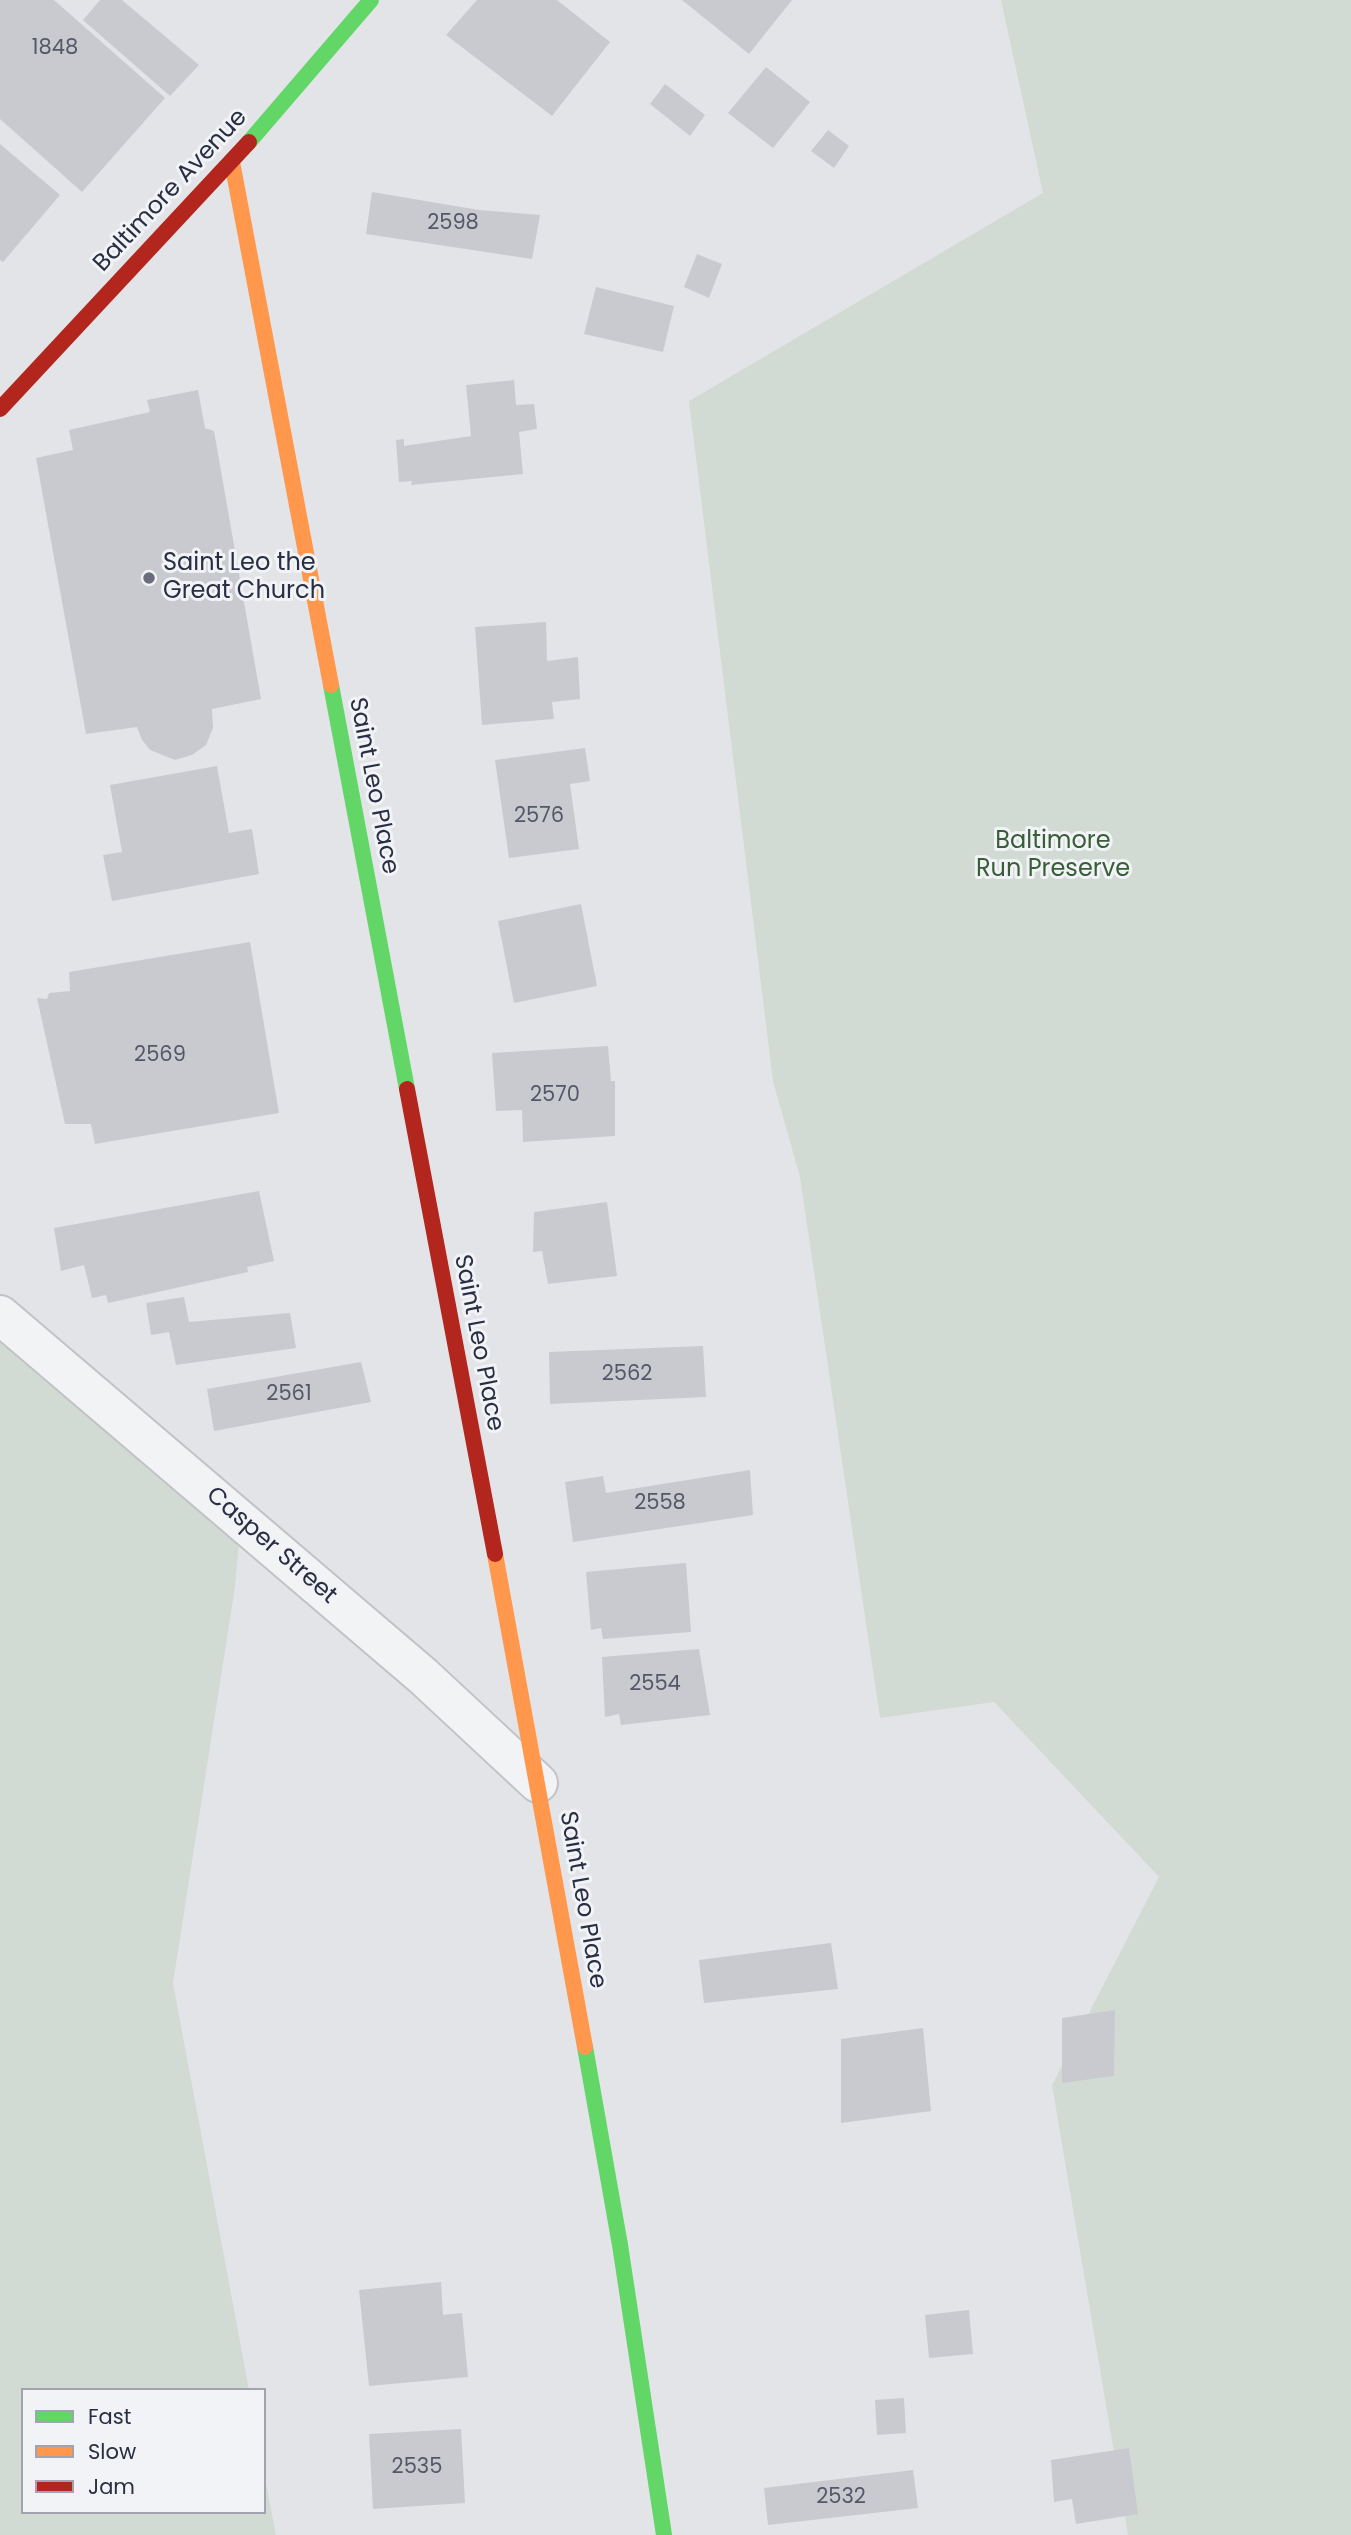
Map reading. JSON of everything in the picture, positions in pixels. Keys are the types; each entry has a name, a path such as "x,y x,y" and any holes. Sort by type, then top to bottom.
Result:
{"street":[{"name":"Baltimore Avenue","path":"0,409 232,162 371,0"},
{"name":"Saint Leo Place","path":"232,162 538,1783 618,2231 664,2535"},
{"name":"Casper Street","path":"0,1315 423,1676 538,1783"}],"green space":[{"name":"Baltimore Run Preserve","path":"1001,0 1351,0 1351,2535 1128,2535 1052,2085 1159,1877 994,1702 880,1718 800,1177 773,1081 689,401 1043,193"},
{"path":"0,1315 241,1521 235,1587 173,1983 249,2388 21,2388 21,2514 266,2514 266,2483 276,2535 0,2535"}],"building":[{"path":"0,0 54,0 165,98 82,192 0,119"},
{"path":"100,0 122,0 199,65 170,96 83,20"},
{"path":"477,0 557,0 610,42 552,116 446,35"},
{"path":"682,0 792,0 749,54"},
{"path":"766,67 810,102 773,148 728,113"},
{"path":"665,84 705,115 690,136 650,104"},
{"path":"828,130 849,146 834,168 811,151"},
{"path":"0,144 60,195 3,262 0,260"},
{"path":"372,192 479,210 540,215 532,259 366,234"},
{"path":"697,254 722,264 709,298 684,287"},
{"path":"596,287 674,306 663,352 584,334"},
{"path":"514,380 516,405 534,404 537,429 519,432 523,474 411,485 412,481 399,482 396,440 404,439 404,446 471,436 466,385"},
{"name":"Saint Leo the Great Church","path":"198,390 205,428 214,431 261,699 212,709 213,728 206,745 192,755 175,760 150,750 137,727 86,734 36,458 73,450 69,430 150,412 147,400"},
{"path":"546,622 547,661 578,657 580,699 552,702 554,719 482,725 475,627"},
{"path":"585,748 590,781 570,784 579,849 509,858 495,760"},
{"path":"217,766 229,833 252,829 259,874 112,901 103,855 122,852 110,785"},
{"path":"581,904 597,986 514,1003 498,921"},
{"path":"250,942 279,1113 95,1144 91,1124 65,1124 37,998 47,999 49,993 70,991 69,972"},
{"path":"608,1046 611,1081 615,1081 615,1136 523,1142 522,1110 496,1111 492,1053"},
{"path":"259,1191 274,1261 247,1267 248,1272 108,1303 106,1295 92,1298 84,1265 61,1271 54,1228"},
{"path":"607,1202 617,1276 548,1284 542,1251 533,1252 534,1212"},
{"path":"184,1297 189,1322 290,1313 296,1348 176,1365 169,1332 151,1335 146,1303"},
{"path":"703,1346 706,1397 550,1404 549,1352"},
{"path":"361,1362 371,1402 214,1431 207,1389"},
{"path":"750,1470 753,1515 573,1542 565,1482 603,1476 606,1493"},
{"path":"686,1563 691,1632 603,1639 601,1628 591,1630 586,1572"},
{"path":"699,1649 710,1715 621,1725 619,1714 605,1717 602,1657"},
{"path":"831,1943 838,1989 704,2003 699,1960"},
{"path":"1115,2010 1114,2076 1062,2083 1062,2018"},
{"path":"923,2028 931,2111 841,2123 841,2039"},
{"path":"441,2282 443,2315 462,2313 468,2377 369,2386 359,2290"},
{"path":"969,2310 973,2354 929,2358 925,2315"},
{"path":"904,2398 906,2433 877,2435 875,2400"},
{"path":"461,2429 465,2503 373,2509 369,2434"},
{"path":"1129,2448 1138,2514 1076,2524 1072,2499 1054,2502 1051,2460"},
{"path":"913,2470 918,2508 768,2525 764,2488"}],"traffic: fast":[{"path":"249,142 371,0"},
{"path":"331,685 407,1089"},
{"path":"585,2047 620,2245 664,2535"}],"traffic: slow":[{"path":"232,162 331,685"},
{"path":"495,1554 585,2047"}],"traffic: jam":[{"path":"0,409 249,142"},
{"path":"407,1089 495,1554"}],"place":[{"name":"Saint Leo the Great Church","path":"149,578"}]}
